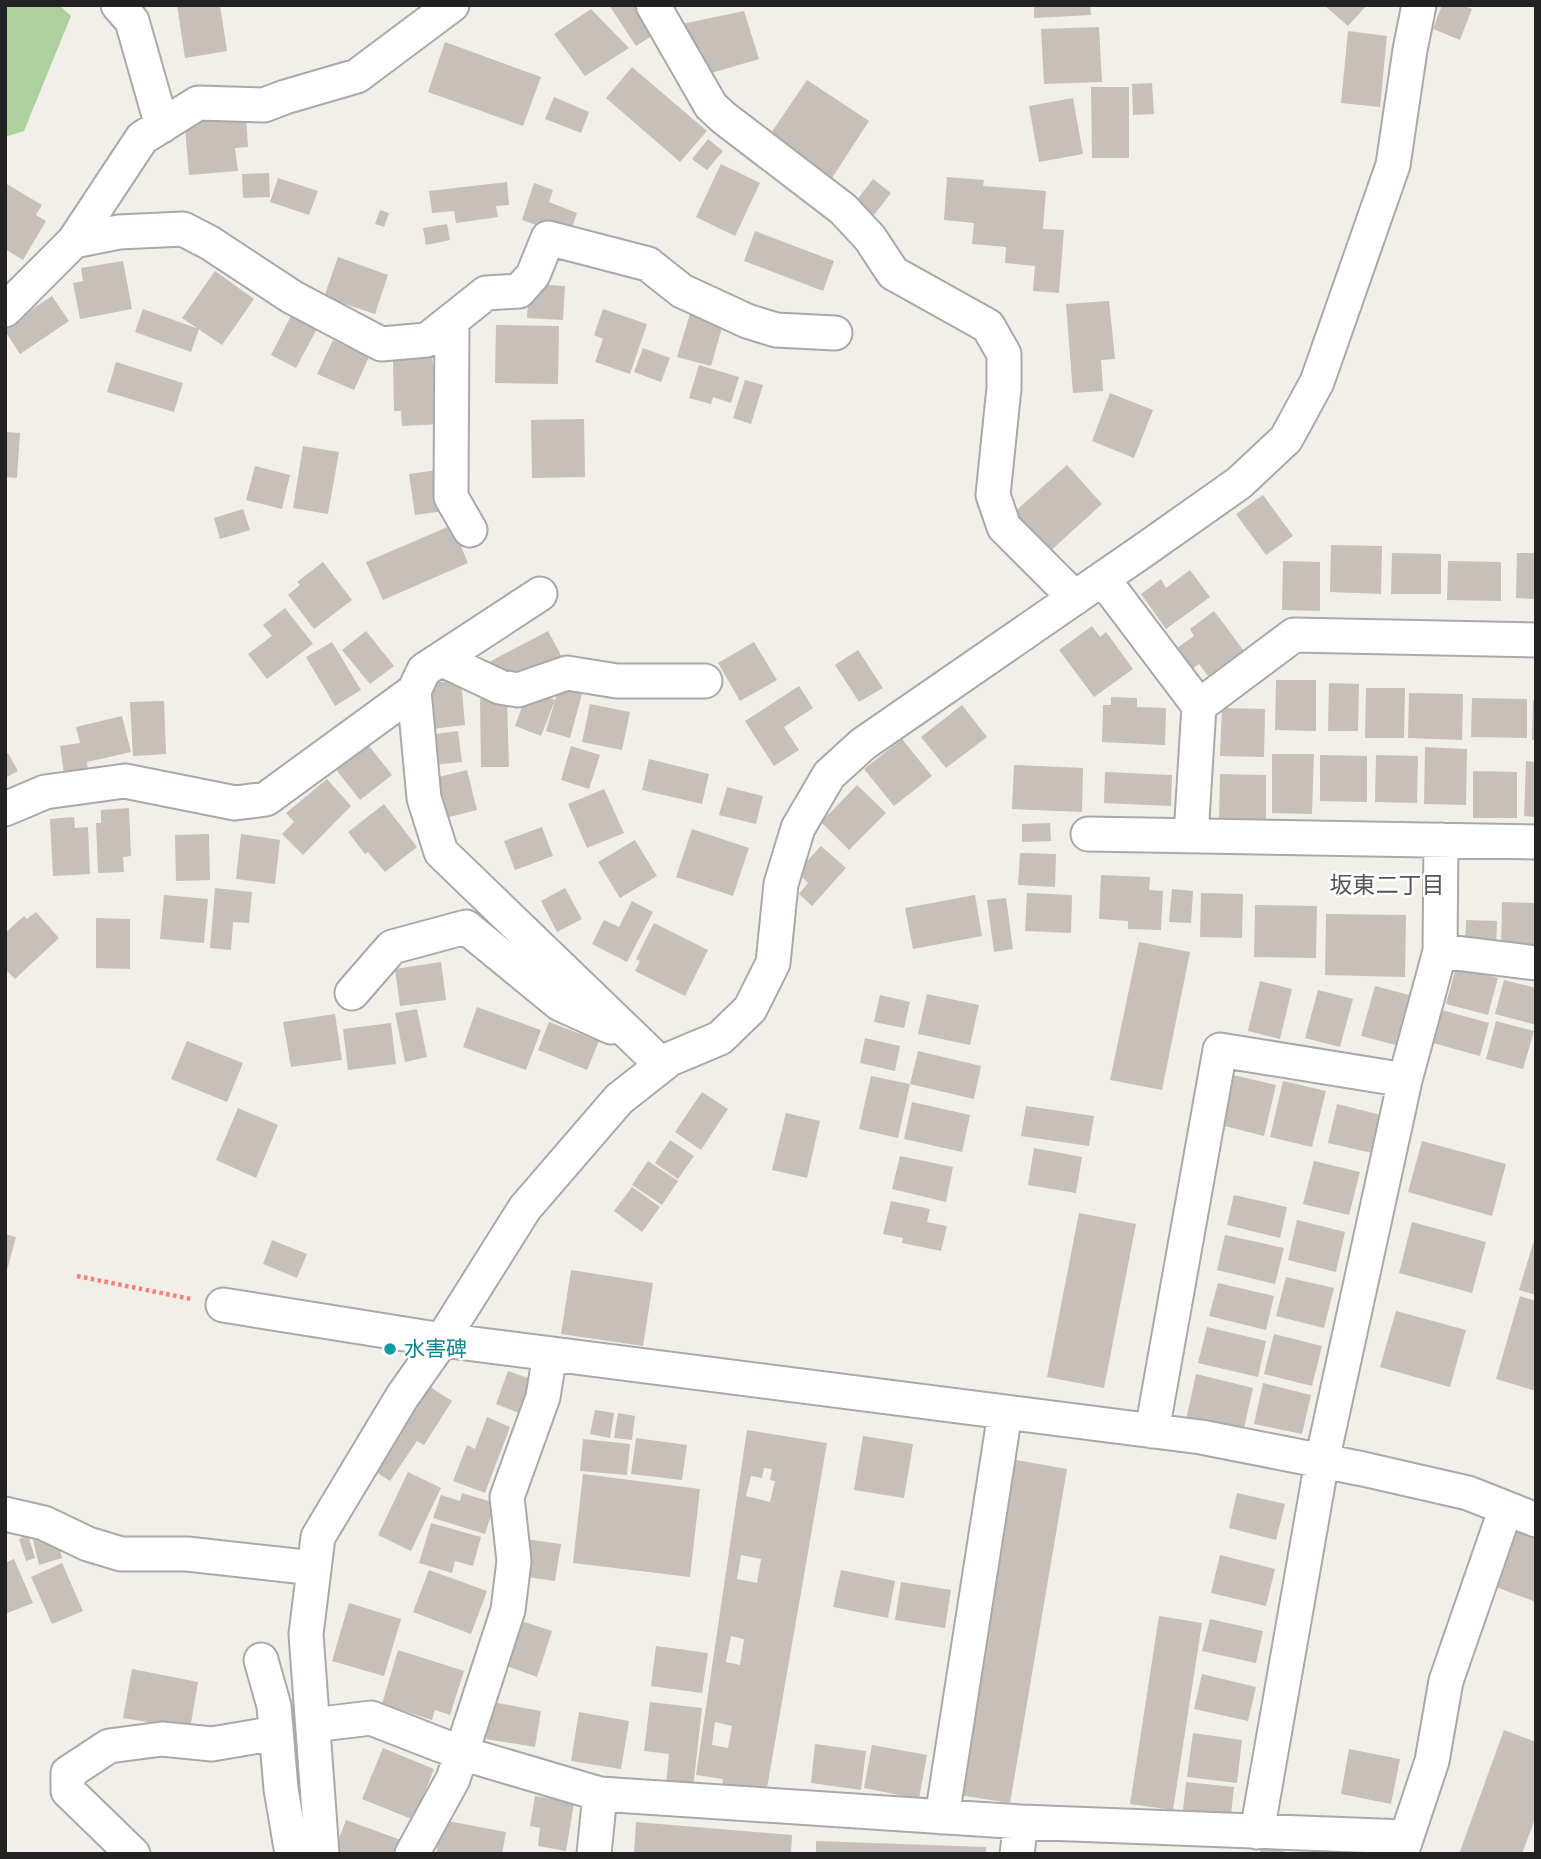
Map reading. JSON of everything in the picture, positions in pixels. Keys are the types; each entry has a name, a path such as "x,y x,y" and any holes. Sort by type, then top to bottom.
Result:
{"street":[{"path":"118,5 132,22 162,126"},
{"path":"5,310 74,241 142,138 198,103 264,105 357,76 452,5"},
{"path":"653,5 711,106 723,118 843,209 870,238 893,273 988,326 1004,355 1003,400 993,495 1004,527 1075,598"},
{"path":"322,1854 306,1634 318,1537 402,1397 442,1340 525,1208 619,1099 670,1059 720,1038 750,1009 773,963 780,884 798,828 829,775 863,744 1239,483 1286,439 1317,382 1393,165 1419,5"},
{"path":"74,241 119,232 183,229 210,243 292,297 381,344 427,340 486,293 519,291 533,275 548,238 648,264 682,290 747,321 776,330 835,333"},
{"path":"452,320 451,497 470,530"},
{"path":"1103,579 1199,706 1191,836"},
{"path":"5,809 45,792 125,781 235,803 266,799 414,691 424,670 540,594"},
{"path":"1199,706 1294,635 1536,640"},
{"path":"440,659 500,687 518,690 567,673 617,681 705,681"},
{"path":"414,691 424,798 441,852 662,1065"},
{"path":"1088,834 1536,842"},
{"path":"1257,1832 1322,1461 1405,1080 1440,951 1441,841"},
{"path":"352,993 392,947 466,927 560,1004 633,1037"},
{"path":"1440,951 1536,963"},
{"path":"1152,1431 1220,1050 1405,1080"},
{"path":"223,1305 442,1340 1201,1437 1468,1493 1521,1514 1446,1681 1432,1761 1403,1846 1257,1832 1019,1838 942,1817 600,1794 461,1753 371,1718 313,1725"},
{"path":"412,1854 453,1779 508,1610 514,1561 507,1497 543,1397 550,1354"},
{"path":"942,1817 1005,1413"},
{"path":"5,1514 44,1523 88,1545 121,1555 187,1554 314,1568"},
{"path":"261,1660 274,1706 281,1789 292,1854"},
{"path":"133,1854 68,1791 68,1773 109,1746 162,1739 212,1744 276,1733"},
{"path":"594,1854 600,1794"}],"path":[{"path":"77,1276 223,1305"}],"green space":[{"path":"5,5 59,5 71,16 24,131 5,137"}],"building":[{"path":"177,5 220,5 227,51 185,58"},
{"path":"609,5 640,5 658,32 636,46"},
{"path":"1034,5 1090,5 1091,15 1034,18"},
{"path":"1324,5 1367,5 1348,26"},
{"path":"1442,5 1462,5 1472,9 1460,40 1433,29"},
{"path":"591,9 629,48 585,76 554,34"},
{"path":"744,11 759,59 701,76 682,24"},
{"path":"1099,27 1102,82 1044,84 1041,29"},
{"path":"1348,31 1387,36 1380,107 1341,103"},
{"path":"445,42 541,77 523,126 428,92"},
{"path":"632,67 707,131 680,162 606,98"},
{"path":"807,80 869,121 832,178 769,136"},
{"path":"1152,83 1154,114 1133,115 1132,84"},
{"path":"1091,87 1129,87 1129,158 1092,158"},
{"path":"554,97 589,112 581,133 545,119"},
{"path":"1073,98 1083,154 1039,162 1029,106"},
{"path":"246,117 248,147 235,148 238,171 189,175 185,128 192,128 192,121"},
{"path":"708,139 723,151 707,170 692,159"},
{"path":"721,164 760,183 735,236 696,217"},
{"path":"269,173 270,197 243,198 242,174"},
{"path":"947,177 984,180 983,186 1046,191 1043,229 1064,230 1059,293 1033,291 1035,266 1005,263 1006,247 972,244 974,223 944,220"},
{"path":"278,178 318,191 309,215 270,202"},
{"path":"873,179 891,193 874,215 856,201"},
{"path":"507,182 509,205 496,206 498,217 456,223 454,211 432,213 429,191"},
{"path":"5,183 42,205 36,215 46,221 23,260 5,249"},
{"path":"534,183 553,190 549,202 577,213 569,237 522,220"},
{"path":"380,210 389,213 384,227 375,224"},
{"path":"447,224 450,240 426,245 423,228"},
{"path":"755,231 834,261 823,291 744,261"},
{"path":"338,257 388,275 375,314 324,297"},
{"path":"123,261 132,309 80,319 73,283 83,281 81,268"},
{"path":"215,271 254,299 222,345 182,318"},
{"path":"529,284 565,286 563,320 527,318"},
{"path":"52,296 69,321 20,354 5,327"},
{"path":"1109,301 1115,359 1101,360 1103,391 1073,393 1066,304"},
{"path":"692,307 725,317 711,366 677,357"},
{"path":"143,309 199,329 191,352 135,332"},
{"path":"603,309 647,324 630,374 595,362 603,339 594,335"},
{"path":"293,312 319,325 296,368 271,355"},
{"path":"496,325 559,326 558,384 495,383"},
{"path":"333,340 369,357 354,390 317,374"},
{"path":"643,348 670,358 661,382 634,372"},
{"path":"432,356 433,364 438,364 442,424 402,426 401,411 394,411 393,357"},
{"path":"116,362 183,383 174,412 107,392"},
{"path":"699,365 739,377 731,403 713,397 711,404 689,398"},
{"path":"745,380 763,385 751,424 733,418"},
{"path":"1110,393 1153,410 1134,458 1092,441"},
{"path":"584,419 585,477 532,478 531,420"},
{"path":"5,432 20,433 17,478 5,477"},
{"path":"303,446 339,452 328,514 293,508"},
{"path":"1067,465 1102,504 1047,554 1011,515"},
{"path":"255,466 290,475 282,509 246,500"},
{"path":"438,470 444,511 415,515 409,474"},
{"path":"1263,495 1293,536 1266,555 1236,514"},
{"path":"243,509 250,530 220,539 214,518"},
{"path":"452,525 468,563 383,600 366,562"},
{"path":"1331,545 1382,546 1381,594 1330,592"},
{"path":"1392,553 1441,554 1441,594 1391,594"},
{"path":"1517,553 1536,553 1536,599 1516,598"},
{"path":"1283,561 1320,562 1320,611 1282,610"},
{"path":"1448,561 1501,562 1501,601 1447,600"},
{"path":"323,562 352,600 314,629 288,595 300,585 297,582"},
{"path":"1190,570 1210,597 1166,629 1141,594 1161,579 1166,588"},
{"path":"285,608 313,644 267,679 248,654 272,636 263,625"},
{"path":"1214,611 1244,651 1208,676 1199,664 1192,669 1177,648 1194,636 1190,629"},
{"path":"1092,626 1100,637 1106,632 1133,669 1094,697 1059,650"},
{"path":"366,631 394,666 370,684 342,650"},
{"path":"548,631 563,659 516,683 487,663"},
{"path":"332,642 361,690 335,706 306,657"},
{"path":"754,642 777,680 740,701 718,663"},
{"path":"858,650 883,688 859,702 835,665"},
{"path":"461,680 465,725 432,729 429,683"},
{"path":"1276,680 1316,680 1316,731 1275,730"},
{"path":"1329,683 1359,684 1358,731 1328,731"},
{"path":"799,686 813,708 784,727 799,750 774,766 745,721"},
{"path":"559,687 582,694 570,738 546,731"},
{"path":"1366,688 1405,688 1404,738 1365,738"},
{"path":"528,690 555,700 541,736 515,726"},
{"path":"1409,693 1463,694 1462,740 1408,738"},
{"path":"1111,697 1137,698 1137,707 1166,708 1165,745 1102,742 1103,705 1111,705"},
{"path":"1472,698 1527,699 1527,738 1471,737"},
{"path":"480,699 507,699 509,767 481,767"},
{"path":"1533,700 1536,700 1536,740 1532,740"},
{"path":"164,701 166,754 133,756 130,702"},
{"path":"590,704 630,712 622,750 582,742"},
{"path":"962,705 987,737 946,768 921,737"},
{"path":"1222,708 1265,709 1264,757 1220,756"},
{"path":"122,716 131,752 87,762 88,770 64,774 60,746 80,743 76,727"},
{"path":"458,731 462,762 433,765 429,735"},
{"path":"902,739 932,776 894,806 864,769"},
{"path":"366,742 392,775 360,800 334,767"},
{"path":"571,746 600,755 589,789 561,780"},
{"path":"1425,747 1467,749 1466,805 1424,804"},
{"path":"8,753 18,771 5,778 5,754"},
{"path":"1272,754 1314,754 1312,814 1272,813"},
{"path":"1320,755 1367,756 1367,802 1320,801"},
{"path":"1376,755 1418,756 1417,803 1375,802"},
{"path":"649,759 709,774 702,804 642,790"},
{"path":"1526,761 1536,762 1536,817 1524,816"},
{"path":"1014,765 1083,768 1082,812 1012,809"},
{"path":"467,770 477,810 441,819 431,779"},
{"path":"1473,771 1517,772 1517,818 1473,818"},
{"path":"1105,772 1172,775 1171,806 1104,803"},
{"path":"1220,774 1266,775 1266,820 1219,819"},
{"path":"327,779 351,806 303,855 282,834 294,822 286,813"},
{"path":"857,785 886,813 849,850 821,822"},
{"path":"727,787 763,796 756,824 719,815"},
{"path":"604,789 624,833 587,848 568,804"},
{"path":"384,804 417,847 385,872 368,852 365,854 348,832"},
{"path":"129,808 131,856 123,857 124,872 98,873 96,823 101,823 101,810"},
{"path":"74,817 75,828 88,827 90,874 53,876 50,819"},
{"path":"1050,823 1051,841 1022,842 1022,824"},
{"path":"542,827 553,856 515,870 504,841"},
{"path":"692,829 749,848 733,896 676,877"},
{"path":"209,834 210,880 176,881 175,835"},
{"path":"241,834 280,840 275,884 236,879"},
{"path":"635,840 657,876 620,898 598,862"},
{"path":"821,846 846,868 812,906 799,894 808,883 797,872"},
{"path":"1020,853 1056,854 1055,887 1018,885"},
{"path":"1101,875 1150,877 1149,890 1163,891 1161,930 1128,929 1128,921 1099,919"},
{"path":"215,888 252,892 249,923 233,922 231,950 210,948"},
{"path":"565,888 582,919 557,932 541,901"},
{"path":"1172,889 1193,891 1191,923 1169,922"},
{"path":"1027,893 1072,895 1071,933 1025,931"},
{"path":"1201,893 1243,894 1242,938 1200,937"},
{"path":"164,895 208,899 204,943 160,939"},
{"path":"975,895 982,936 913,949 905,908"},
{"path":"1006,898 1013,949 994,952 987,900"},
{"path":"632,901 653,912 627,962 592,944 604,920 619,927"},
{"path":"1502,902 1536,903 1536,951 1501,950"},
{"path":"1255,905 1317,906 1316,958 1254,957"},
{"path":"36,912 59,938 15,979 5,969 5,933 24,916 27,919"},
{"path":"1326,914 1406,915 1405,977 1325,975"},
{"path":"96,918 130,919 130,969 96,968"},
{"path":"1466,920 1497,921 1496,948 1465,947"},
{"path":"654,923 708,950 685,996 635,971 640,961 636,959"},
{"path":"1139,942 1190,952 1162,1090 1110,1080"},
{"path":"441,962 446,1000 400,1006 395,969"},
{"path":"1456,967 1498,978 1488,1015 1446,1004"},
{"path":"1504,980 1536,988 1536,1025 1495,1014"},
{"path":"1260,981 1292,989 1280,1039 1248,1031"},
{"path":"1375,986 1409,995 1396,1045 1361,1036"},
{"path":"1318,990 1353,999 1340,1047 1305,1038"},
{"path":"927,994 979,1005 970,1045 918,1034"},
{"path":"880,995 910,1002 904,1028 874,1022"},
{"path":"477,1007 541,1030 526,1070 463,1047"},
{"path":"417,1009 427,1057 405,1062 395,1013"},
{"path":"1442,1010 1489,1023 1480,1056 1433,1043"},
{"path":"335,1014 342,1060 291,1067 283,1022"},
{"path":"1496,1021 1534,1031 1523,1069 1486,1059"},
{"path":"549,1022 599,1041 587,1070 538,1050"},
{"path":"391,1023 396,1064 348,1070 343,1029"},
{"path":"865,1038 900,1046 895,1071 860,1063"},
{"path":"187,1041 243,1063 227,1102 171,1079"},
{"path":"918,1051 981,1066 974,1099 910,1084"},
{"path":"1233,1075 1276,1085 1264,1136 1221,1125"},
{"path":"871,1076 910,1084 898,1138 859,1129"},
{"path":"1283,1081 1326,1091 1312,1147 1270,1137"},
{"path":"702,1092 728,1109 701,1150 675,1132"},
{"path":"912,1102 970,1115 962,1152 904,1139"},
{"path":"1337,1104 1381,1115 1372,1153 1328,1143"},
{"path":"1026,1106 1094,1116 1089,1146 1021,1136"},
{"path":"238,1108 278,1125 256,1178 216,1160"},
{"path":"786,1113 820,1121 807,1178 772,1170"},
{"path":"670,1140 694,1156 678,1179 655,1163"},
{"path":"1422,1141 1506,1164 1492,1216 1408,1192"},
{"path":"1034,1148 1082,1157 1076,1193 1028,1185"},
{"path":"900,1156 953,1167 946,1202 892,1189"},
{"path":"648,1161 678,1181 662,1205 632,1185"},
{"path":"1314,1161 1360,1172 1349,1215 1303,1204"},
{"path":"632,1187 660,1207 642,1232 614,1211"},
{"path":"1234,1195 1287,1207 1280,1238 1227,1225"},
{"path":"891,1201 930,1209 927,1222 947,1226 941,1251 902,1243 903,1238 883,1234"},
{"path":"1079,1213 1136,1224 1104,1388 1047,1377"},
{"path":"1297,1220 1345,1232 1336,1272 1288,1260"},
{"path":"1412,1222 1486,1242 1472,1293 1399,1273"},
{"path":"5,1234 16,1237 6,1274 5,1273"},
{"path":"1225,1235 1284,1248 1275,1284 1217,1270"},
{"path":"1536,1237 1536,1295 1519,1290"},
{"path":"272,1240 307,1254 297,1278 263,1264"},
{"path":"571,1270 653,1283 643,1346 561,1334"},
{"path":"1286,1277 1334,1288 1324,1328 1276,1316"},
{"path":"1218,1283 1274,1296 1266,1330 1209,1316"},
{"path":"1520,1296 1536,1301 1536,1391 1496,1379"},
{"path":"1396,1311 1466,1330 1450,1387 1380,1367"},
{"path":"1207,1327 1266,1341 1258,1377 1198,1363"},
{"path":"1274,1334 1322,1346 1312,1386 1264,1374"},
{"path":"508,1371 539,1382 527,1416 496,1404"},
{"path":"1196,1374 1253,1388 1243,1433 1186,1420"},
{"path":"1263,1383 1311,1395 1302,1434 1254,1424"},
{"path":"427,1385 452,1401 424,1445 417,1441 390,1481 376,1472 401,1435 395,1430"},
{"path":"595,1410 614,1413 610,1438 590,1434"},
{"path":"618,1413 635,1416 632,1440 614,1438"},
{"path":"487,1417 510,1427 485,1493 453,1481 467,1445 475,1449"},
{"path":"747,1430 827,1443 767,1788 722,1790 723,1779 696,1775","holes":["764,1468 772,1469 770,1480 775,1481 770,1502 746,1496 751,1476 762,1478","741,1555 761,1559 757,1583 737,1579","731,1636 744,1639 740,1665 726,1662","715,1722 732,1726 728,1748 712,1745"]},
{"path":"863,1436 913,1444 904,1498 854,1490"},
{"path":"636,1438 687,1445 682,1480 631,1474"},
{"path":"583,1439 630,1444 627,1475 580,1471"},
{"path":"1010,1459 1067,1469 1010,1803 953,1794"},
{"path":"408,1472 441,1488 411,1551 378,1535"},
{"path":"583,1474 700,1489 690,1577 573,1563"},
{"path":"462,1493 495,1503 485,1534 433,1518 441,1495 460,1501"},
{"path":"1237,1493 1285,1504 1276,1540 1229,1528"},
{"path":"431,1523 481,1537 473,1566 455,1561 452,1573 419,1563"},
{"path":"1515,1528 1536,1536 1536,1602 1493,1586"},
{"path":"56,1533 62,1558 39,1565 33,1540"},
{"path":"28,1535 35,1558 26,1561 19,1539"},
{"path":"525,1539 561,1544 555,1581 520,1576"},
{"path":"1220,1555 1275,1569 1266,1606 1211,1593"},
{"path":"14,1559 33,1603 5,1614 5,1563"},
{"path":"62,1563 83,1611 52,1624 31,1577"},
{"path":"429,1570 487,1591 471,1634 413,1612"},
{"path":"841,1570 895,1581 888,1618 833,1607"},
{"path":"901,1582 951,1590 945,1628 895,1620"},
{"path":"349,1603 401,1619 384,1676 332,1661"},
{"path":"1159,1616 1202,1623 1173,1810 1130,1804"},
{"path":"512,1618 552,1631 537,1677 498,1663"},
{"path":"1210,1619 1263,1631 1256,1663 1202,1651"},
{"path":"656,1646 708,1653 702,1693 651,1686"},
{"path":"398,1650 464,1671 450,1715 435,1710 432,1720 382,1704"},
{"path":"132,1669 198,1682 190,1729 123,1718"},
{"path":"1202,1674 1256,1687 1248,1721 1194,1709"},
{"path":"492,1702 541,1711 535,1747 486,1739"},
{"path":"650,1702 702,1708 693,1789 666,1785 669,1754 644,1751"},
{"path":"579,1712 629,1721 621,1769 571,1761"},
{"path":"1504,1730 1536,1742 1536,1816 1522,1854 1459,1854"},
{"path":"1193,1733 1242,1740 1237,1783 1187,1777"},
{"path":"815,1744 866,1751 861,1790 811,1783"},
{"path":"872,1745 927,1755 919,1799 864,1788"},
{"path":"383,1748 434,1769 414,1820 362,1799"},
{"path":"1349,1749 1400,1759 1391,1804 1341,1794"},
{"path":"1186,1782 1234,1787 1231,1815 1183,1810"},
{"path":"535,1796 574,1803 566,1851 538,1846 540,1828 530,1826"},
{"path":"346,1820 401,1840 396,1854 333,1854"},
{"path":"442,1820 506,1832 502,1854 436,1854"},
{"path":"636,1822 792,1835 791,1854 634,1854"},
{"path":"816,1841 986,1847 986,1854 816,1854"},
{"path":"1262,1845 1290,1853 1290,1854 1259,1854"}],"place":[{"name":"水害碑","path":"390,1349"}],"district":[{"name":"坂東二丁目","path":"1387,885"}]}
